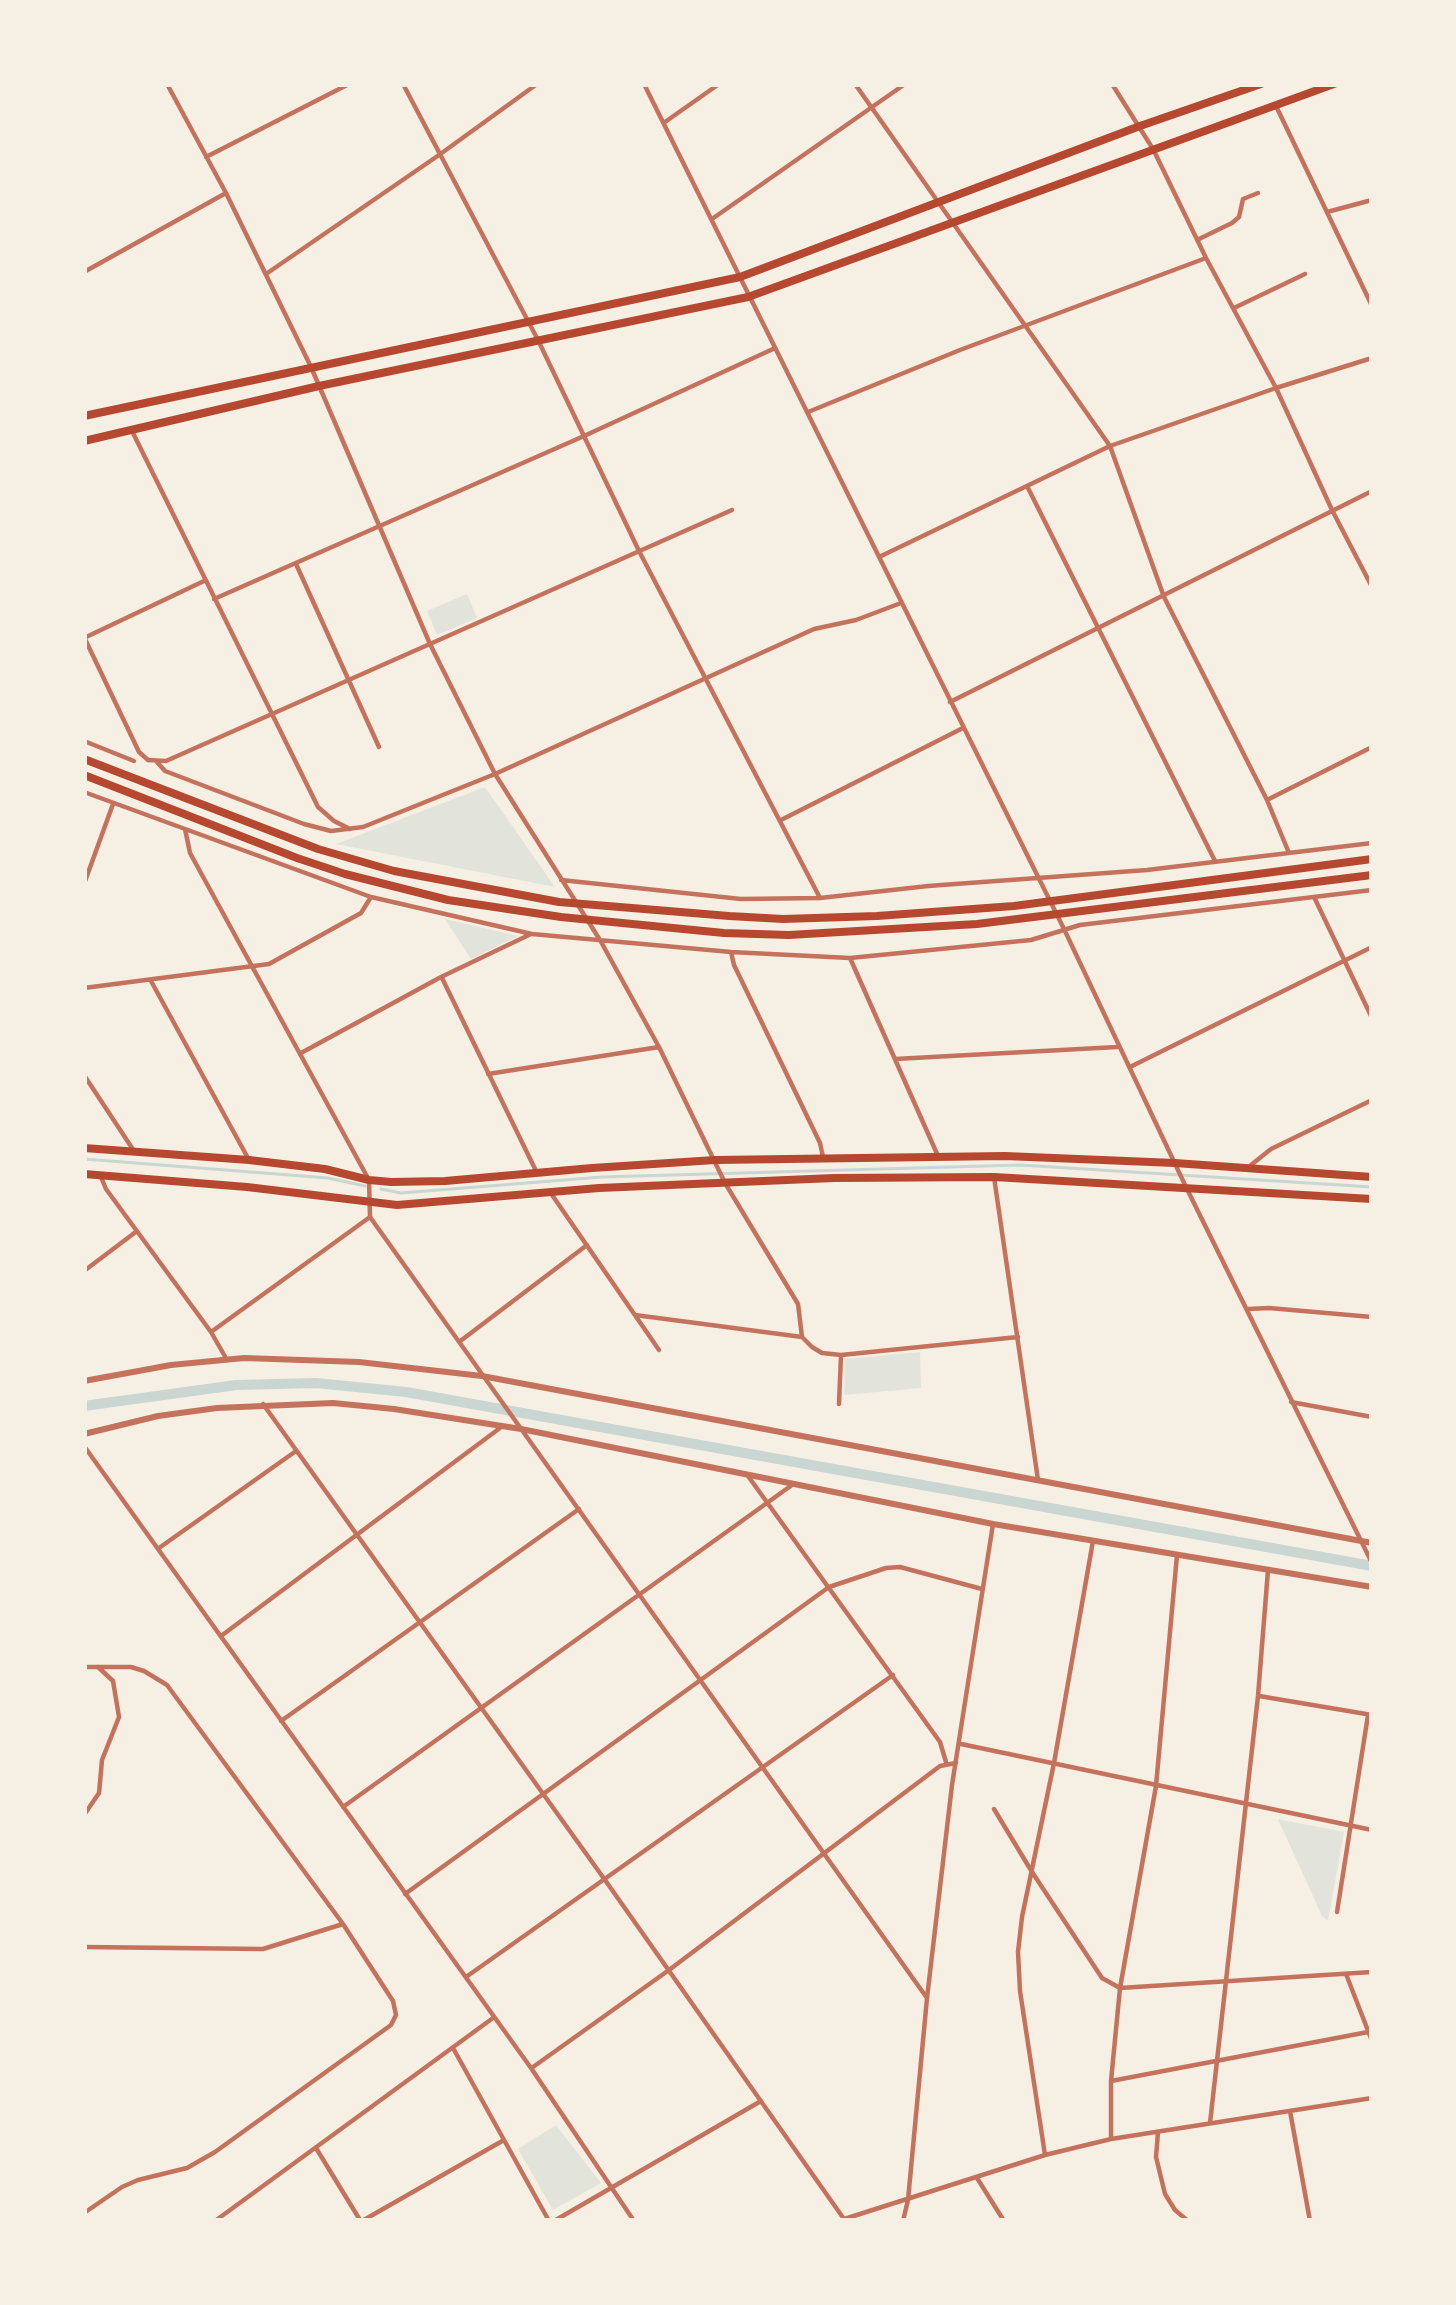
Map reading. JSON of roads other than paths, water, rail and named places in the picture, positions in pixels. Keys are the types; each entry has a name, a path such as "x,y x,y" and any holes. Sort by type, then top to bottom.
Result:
{"main road":[{"path":"84,416 740,277 1261,84"},
{"path":"84,441 319,386 748,297 1334,84"},
{"path":"84,759 358,862 577,903 783,919 1049,901 1372,859"},
{"path":"84,775 346,874 448,900 724,933 789,935 957,926 1372,875"},
{"path":"84,1148 249,1160 326,1169 369,1180 445,1181 824,1157 938,1156 1372,1177"},
{"path":"84,1174 409,1205 723,1179 994,1177 1185,1184 1372,1199"}],"street":[{"path":"167,84 311,367 430,644 495,773 600,940 659,1047 723,1179 798,1304 802,1337"},
{"path":"206,157 349,84"},
{"path":"403,84 820,898"},
{"path":"266,274 537,84"},
{"path":"644,84 1064,929 1372,1563"},
{"path":"664,122 718,84"},
{"path":"855,84 1110,446 1164,596 1289,853"},
{"path":"712,219 905,84"},
{"path":"1112,84 1153,149 1372,587"},
{"path":"1276,106 1372,306"},
{"path":"84,272 226,193"},
{"path":"1197,240 1239,218 1244,199 1258,193"},
{"path":"1327,212 1372,200"},
{"path":"807,412 1206,258"},
{"path":"1234,308 1305,274"},
{"path":"214,599 773,349"},
{"path":"879,557 1110,446 1372,358"},
{"path":"132,431 318,807 350,829"},
{"path":"1027,487 1215,861"},
{"path":"950,702 1372,490"},
{"path":"205,580 84,637 139,752 148,760 166,761 732,510"},
{"path":"296,564 379,747"},
{"path":"157,762 165,771 304,824 332,831 363,827 495,773 814,629 901,603"},
{"path":"781,820 963,728"},
{"path":"84,741 134,760"},
{"path":"1267,800 1372,747"},
{"path":"127,775 139,752"},
{"path":"84,792 371,898 532,934 731,952 850,958 1030,940 1064,929 1372,890"},
{"path":"84,884 113,805"},
{"path":"185,829 190,853 369,1180 370,1217 927,1998"},
{"path":"561,880 741,899 820,898 1148,871 1372,843"},
{"path":"84,988 269,964 361,913 371,898"},
{"path":"1314,898 1372,1018"},
{"path":"302,1053 532,934"},
{"path":"1130,1067 1372,947"},
{"path":"731,952 824,1157"},
{"path":"850,958 938,1156"},
{"path":"442,977 536,1173"},
{"path":"150,979 249,1160"},
{"path":"488,1073 659,1047"},
{"path":"896,1059 1119,1047"},
{"path":"84,1075 134,1151"},
{"path":"1248,1168 1271,1149 1372,1100"},
{"path":"100,1175 227,1360"},
{"path":"994,1177 1038,1480"},
{"path":"550,1192 659,1350"},
{"path":"211,1332 370,1217"},
{"path":"84,1271 137,1231"},
{"path":"459,1342 587,1245"},
{"path":"1248,1309 1372,1317"},
{"path":"635,1315 802,1337 822,1353 1018,1337"},
{"path":"839,1404 841,1354"},
{"path":"84,1381 171,1365 307,1358 482,1376 1372,1543"},
{"path":"84,1434 158,1416 263,1404 334,1402 521,1429 993,1524 1372,1588"},
{"path":"1291,1402 1372,1417"},
{"path":"263,1404 669,1970 841,2220 1045,2155 1111,2139 1372,2098"},
{"path":"220,1636 502,1426"},
{"path":"84,1446 531,2068 634,2221"},
{"path":"158,1549 296,1451"},
{"path":"748,1476 940,1742 946,1763"},
{"path":"343,1807 792,1485"},
{"path":"281,1720 579,1508"},
{"path":"903,2221 958,1743 993,1524"},
{"path":"1045,2155 1018,1952 1093,1541"},
{"path":"1111,2139 1120,1988 1156,1786 1177,1555"},
{"path":"405,1894 829,1587 900,1567 982,1589"},
{"path":"1210,2123 1268,1570"},
{"path":"84,1667 131,1667 167,1684 343,1924 393,2001 396,2015 392,2025 215,2152 187,2168 122,2187 84,2213"},
{"path":"84,1815 99,1793 102,1760 119,1717 112,1681 98,1667"},
{"path":"465,1977 893,1675"},
{"path":"1258,1696 1370,1715 1337,1912"},
{"path":"958,1743 1372,1830"},
{"path":"531,2068 946,1763 956,1763"},
{"path":"994,1809 1102,1978 1120,1988 1372,1972"},
{"path":"84,1947 263,1949 343,1924"},
{"path":"1346,1974 1372,2041"},
{"path":"214,2221 493,2018"},
{"path":"1111,2081 1368,2032"},
{"path":"453,2048 552,2221 761,2101"},
{"path":"1290,2111 1310,2221"},
{"path":"1158,2132 1156,2157 1165,2194 1188,2221"},
{"path":"316,2148 361,2221 504,2140"},
{"path":"977,2177 1004,2221"}],"waterway":[{"path":"84,1159 328,1178 365,1186"},
{"path":"381,1189 401,1193 602,1177 1020,1165 1372,1187"},
{"path":"84,1406 236,1385 316,1383 406,1392 1372,1566"}]}
